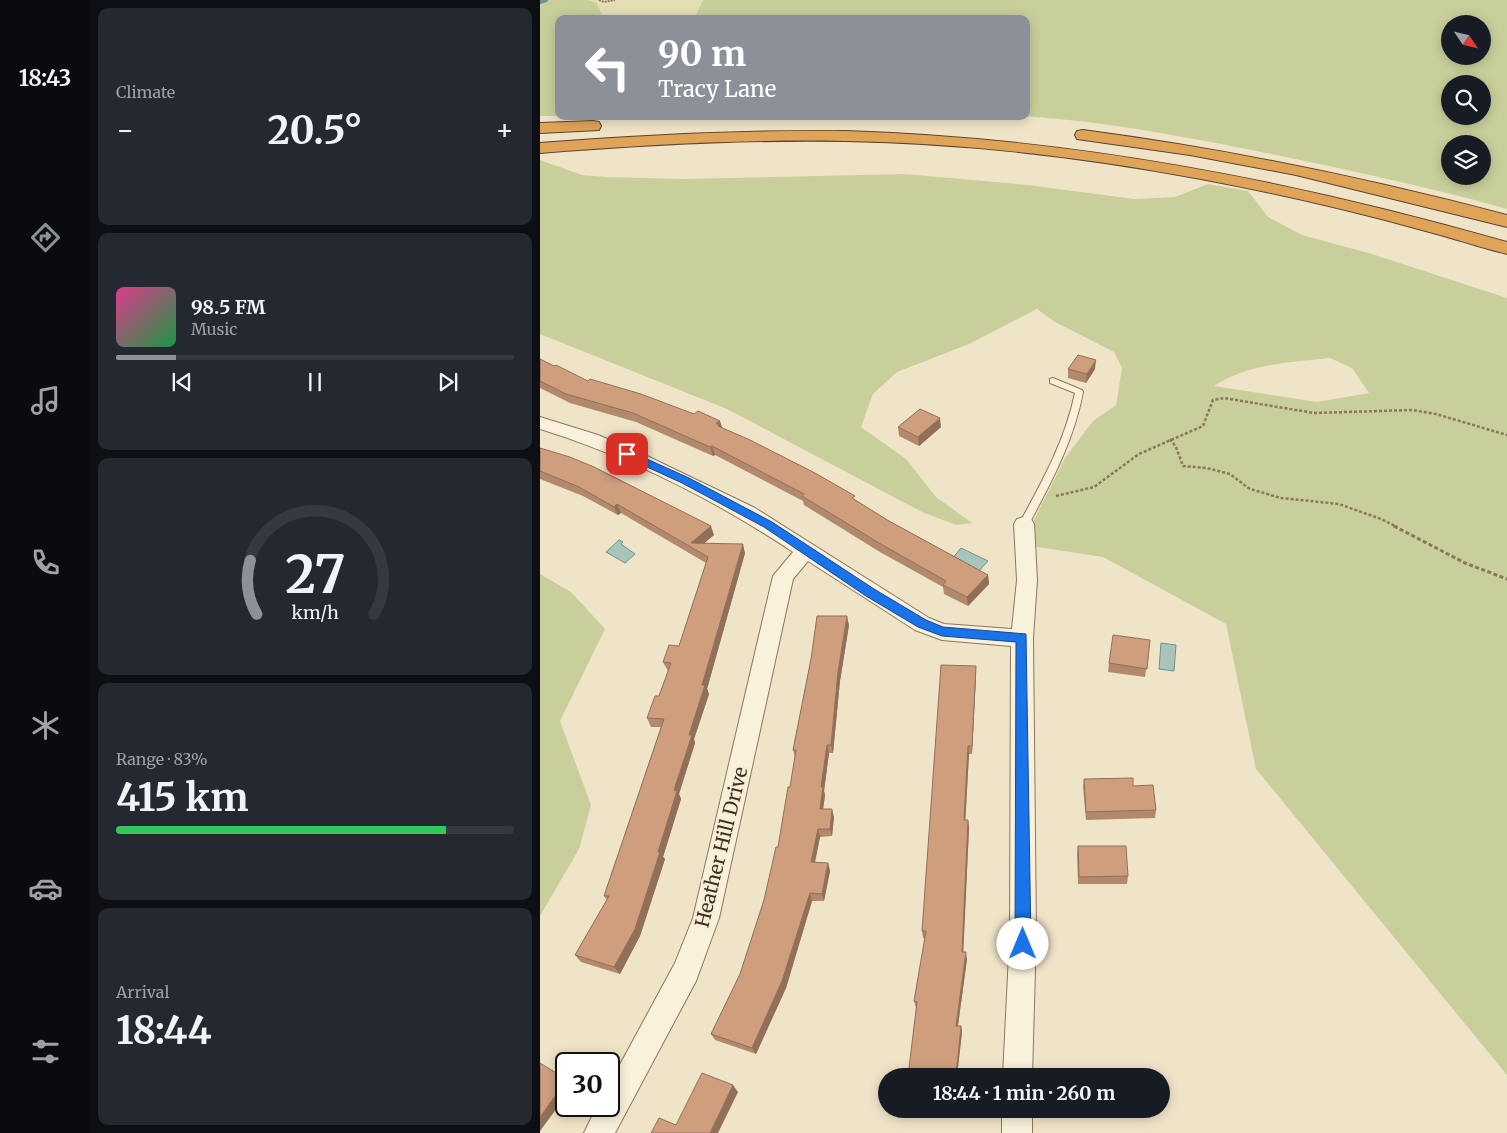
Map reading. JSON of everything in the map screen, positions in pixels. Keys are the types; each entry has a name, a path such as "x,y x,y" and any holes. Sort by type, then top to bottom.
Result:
{"highway":[{"path":"652,124 790,120 973,125"},
{"path":"540,128 605,126"},
{"path":"1067,133 1187,149 1275,165 1354,181 1507,221"},
{"path":"540,148 674,138 805,135 889,137 1030,148 1113,158 1256,183 1349,204 1507,248"}],"street":[{"path":"540,423 592,439 680,478 768,524 922,624 942,632 1022,638"},
{"path":"1018,1068 1023,934 1022,638 1027,580 1024,524"},
{"name":"Heather Hill Drive","path":"599,1133 686,971 706,918 784,576 806,550"},
{"path":"1017,1118 1017,1133"}],"lane":[{"path":"1024,524 1059,460 1077,405 1079,392 1053,381"}],"path":[{"path":"599,0 604,2 616,0"},
{"path":"1051,497 1094,487 1139,454 1203,426 1213,400 1224,398 1314,413 1412,410 1436,414 1507,436"},
{"path":"1170,439 1176,447 1183,466 1207,468 1230,474 1250,489 1281,498 1339,504 1380,519 1465,563 1507,579"}],"shaded area":[{"path":"588,0 703,0 696,15 602,15 597,3"}],"green space":[{"path":"540,0 588,0 597,3 602,15 555,15 555,116 540,116"},
{"path":"703,0 1507,0 1507,209 1451,194 1281,156 1218,143 1089,122 1030,116 1030,15 696,15"},
{"path":"540,160 582,175 606,177 683,179 905,174 1028,185 1134,199 1175,197 1208,184 1248,191 1268,217 1302,235 1372,254 1507,298 1507,1075 1256,769 1226,624 1103,557 1031,546 1033,522 1065,458 1093,421 1116,405 1122,368 1114,352 1055,322 1037,309 969,344 897,372 873,394 861,427 906,459 936,497 972,523 956,525 922,512 727,409 540,334","holes":["1330,358 1352,368 1369,393 1317,402 1214,386 1241,373 1285,363"]},
{"path":"540,574 571,592 605,629 560,721 591,805 579,849 540,916"}],"water":[{"path":"619,540 623,542 621,544 635,554 625,563 606,552"},
{"path":"961,548 988,561 978,572 951,560"},
{"path":"1161,643 1176,645 1174,671 1159,669"}],"building":[{"path":"1078,355 1096,360 1087,374 1068,369"},
{"path":"540,359 588,381 590,379 641,394 694,414 698,411 720,421 716,423 718,426 815,473 855,496 852,498 889,521 988,575 967,597 943,585 946,581 802,496 804,494 712,446 710,447 633,413 566,394 540,381"},
{"path":"920,409 940,418 918,437 898,427"},
{"path":"540,448 594,467 711,526 691,543 743,544 702,685 705,685 689,735 692,735 674,790 677,791 658,852 660,852 635,929 614,967 575,955 609,896 604,896 664,719 647,718 655,696 659,696 671,663 663,662 669,645 679,646 708,557 617,504 614,507 579,487 540,471"},
{"path":"817,616 847,616 838,672 831,745 827,745 821,787 823,787 820,809 832,809 830,829 818,829 811,862 828,863 822,894 810,893 782,981 752,1048 711,1034 740,974 764,900 776,847 778,847 788,787 790,787 796,750 793,750 811,659"},
{"path":"1113,635 1150,640 1147,669 1109,663"},
{"path":"941,665 976,666 972,746 968,746 964,820 968,820 962,952 966,952 956,1026 961,1026 957,1068 909,1068 917,1002 914,1001 926,931 922,931"},
{"path":"1133,778 1133,786 1153,785 1156,810 1086,812 1084,779"},
{"path":"1078,846 1126,846 1128,876 1079,877"},
{"path":"540,1063 555,1072 555,1096 540,1117"},
{"path":"702,1073 733,1085 710,1133 651,1133 659,1118 676,1125"}],"waterway":[{"path":"540,2 546,0"}],"route":[{"path":"627,454 655,466 768,524 922,624 942,632 1022,638 1023,944"}]}
